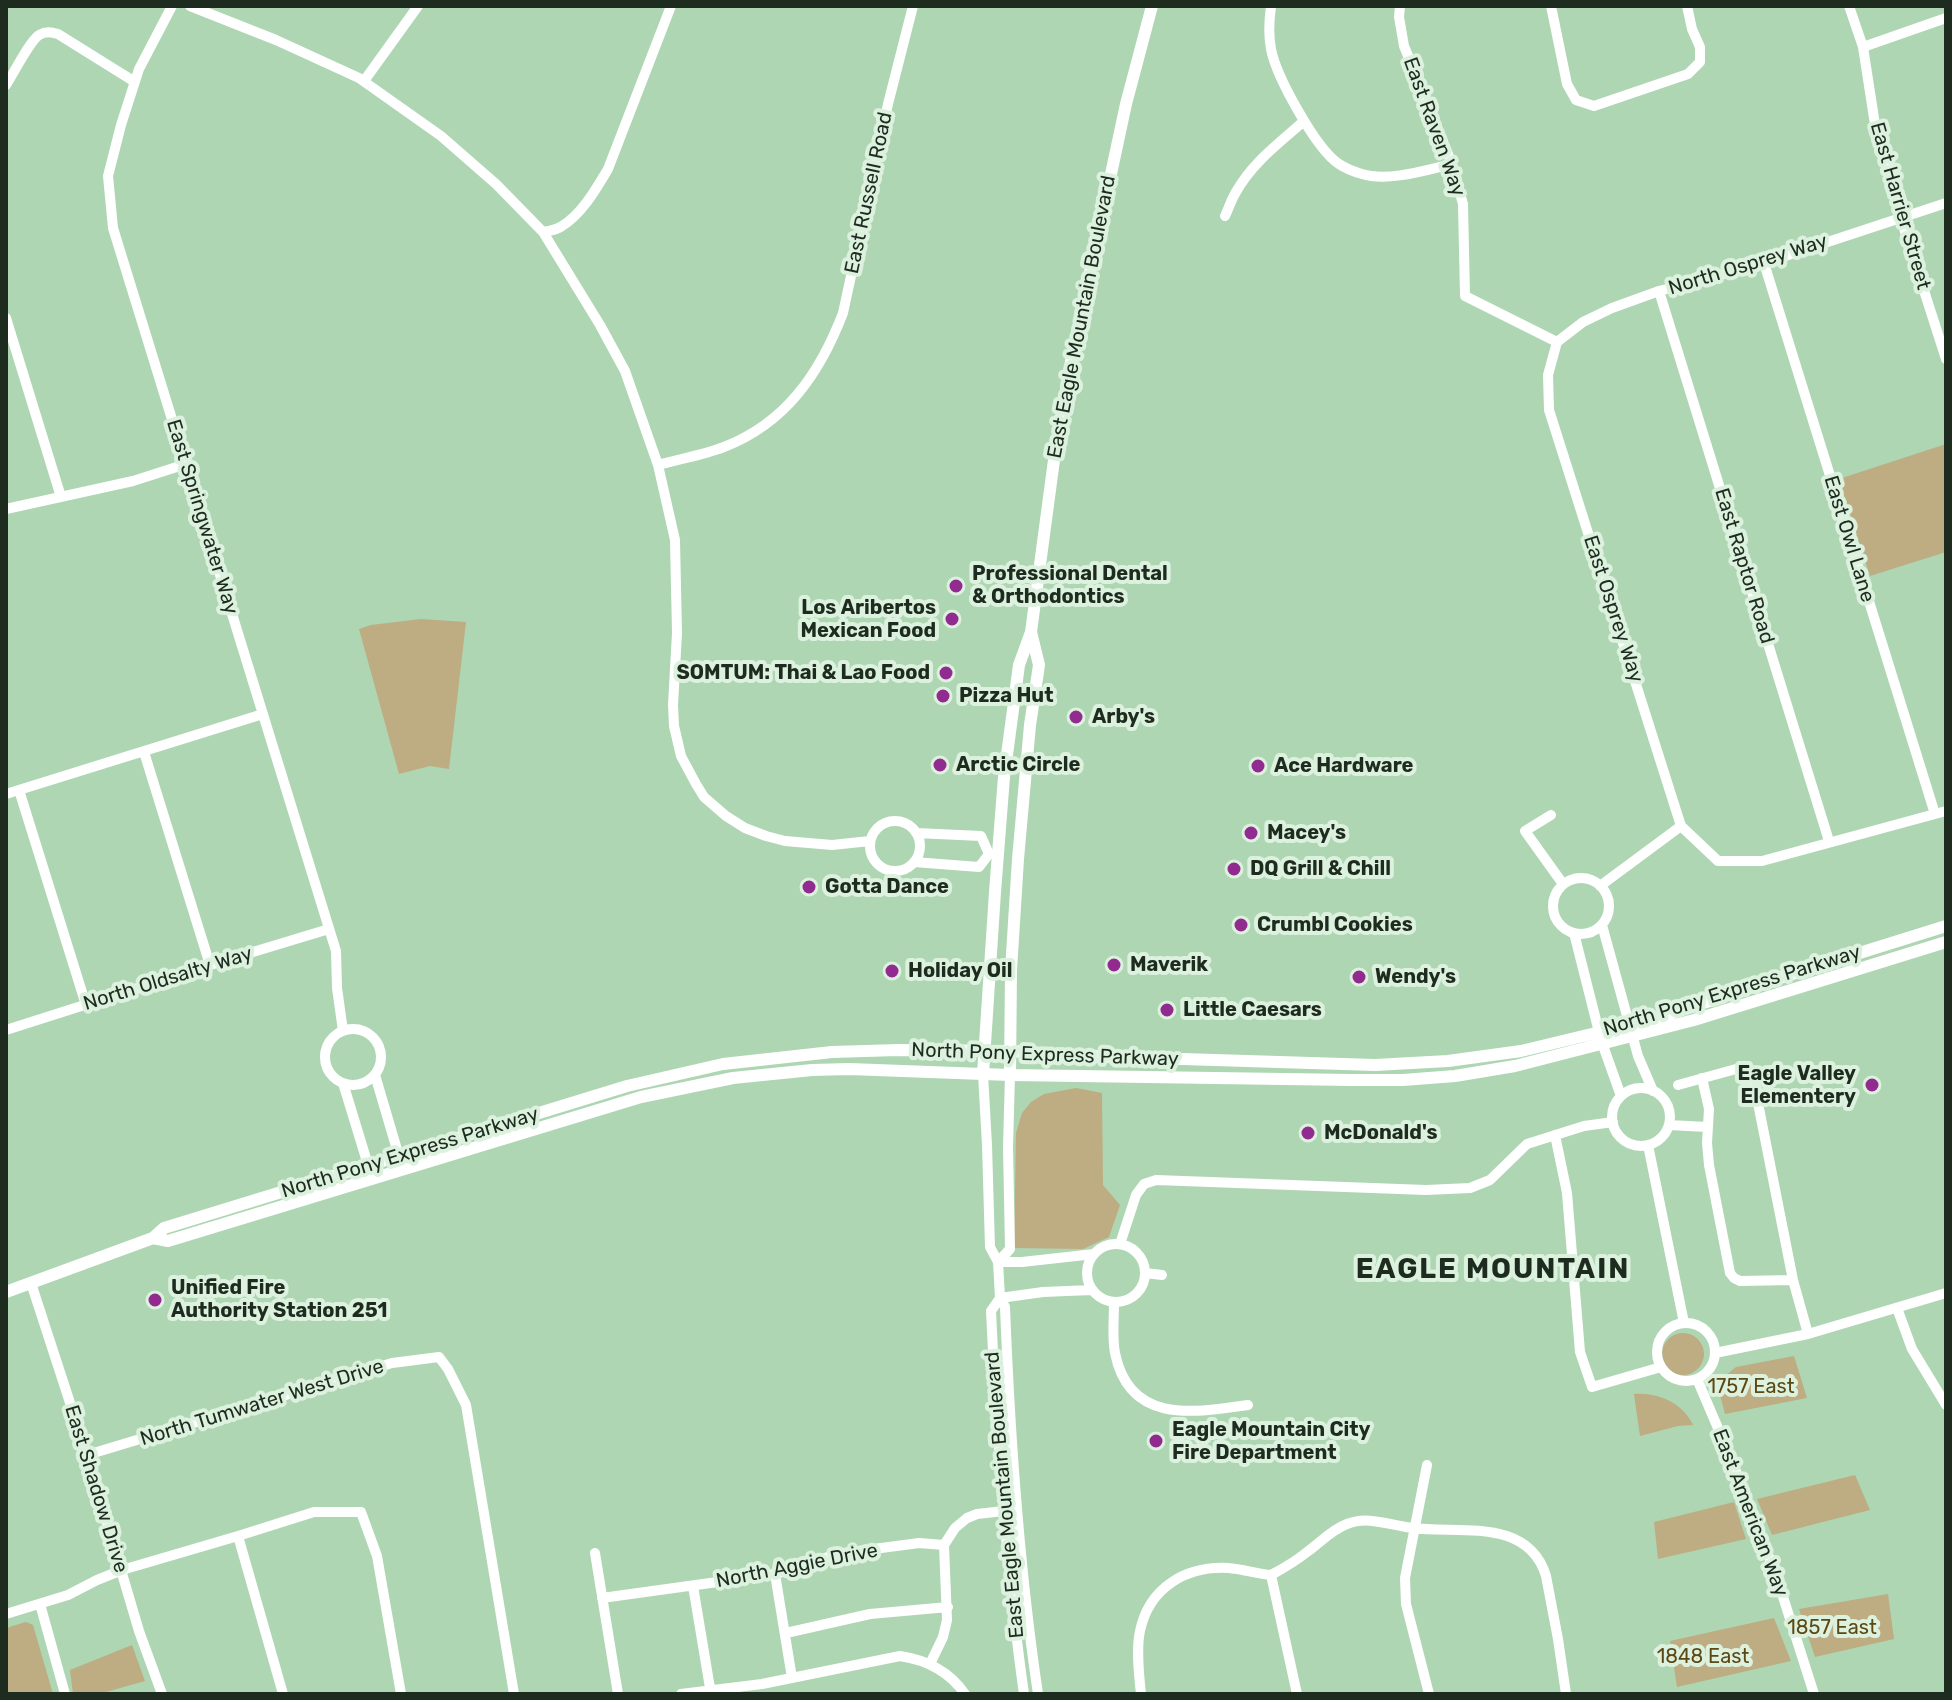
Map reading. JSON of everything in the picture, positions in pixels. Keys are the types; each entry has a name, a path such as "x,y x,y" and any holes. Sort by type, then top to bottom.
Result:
{"main road":[{"name":"East Eagle Mountain Boulevard","path":"983,1074 994,855 1019,665 1031,632 1054,460 1072,356 1107,189 1152,6"},
{"name":"East Eagle Mountain Boulevard","path":"1010,1075 1011,970 1018,859 1030,725 1039,665 1031,632"},
{"name":"North Pony Express Parkway","path":"1631,1031 1789,975 1946,926"},
{"name":"North Pony Express Parkway","path":"371,1172 403,1170 641,1097 733,1078 812,1070 1403,1080 1455,1076 1515,1066 1631,1031 1694,1020 1946,942"},
{"name":"North Pony Express Parkway","path":"6,1292 153,1238 168,1241 371,1172 398,1156 627,1086 723,1064 851,1051 984,1050 1375,1065 1448,1061 1601,1039"}],"street":[{"path":"190,6 276,40 364,81 441,136 496,184 543,232 625,371 658,465 675,540 677,633 674,726 681,756 704,797 726,816 756,832 785,841 832,845 870,841"},
{"path":"364,81 418,6"},
{"path":"543,232 561,227 579,210 608,169 671,6"},
{"name":"East Russell Road","path":"658,465 724,447 766,425 799,393 831,345 843,313 888,104 913,6"},
{"path":"1271,6 1268,29 1271,52 1304,121 1318,143 1338,164 1363,175 1384,177 1452,164"},
{"name":"East Raven Way","path":"1400,6 1404,46 1452,164 1463,204 1465,296 1557,342"},
{"path":"1551,6 1567,84 1576,100 1594,106 1688,74 1700,62 1700,47 1687,6"},
{"name":"East Harrier Street","path":"1849,6 1863,47 1876,131 1946,359"},
{"name":"East Springwater Way","path":"170,7 139,69 108,176 113,228 336,951 343,1031"},
{"path":"1863,47 1946,18"},
{"path":"6,85 33,41 49,32 58,34 135,82"},
{"path":"1225,216 1250,171 1304,121"},
{"name":"North Osprey Way","path":"1557,342 1583,322 1659,291 1764,263 1946,203"},
{"name":"East Owl Lane","path":"1764,263 1935,814"},
{"name":"East Raptor Road","path":"1659,291 1829,841"},
{"path":"6,318 61,497"},
{"name":"East Osprey Way","path":"1557,342 1548,375 1549,410 1681,826 1718,861 1762,861 1829,841"},
{"path":"6,509 133,481 186,464"},
{"path":"6,794 263,714"},
{"path":"144,752 210,965"},
{"path":"19,790 86,1005"},
{"path":"1829,841 1946,811"},
{"path":"1551,815 1525,831 1563,884"},
{"path":"888,821 906,823 916,833 920,849 914,862 901,870 882,867 873,858 870,841 875,830 888,821"},
{"path":"1600,886 1681,826"},
{"path":"916,833 981,836 994,855 1018,859"},
{"path":"914,862 979,867 994,855"},
{"path":"1573,878 1585,878 1600,886 1609,904 1602,925 1588,933 1574,933 1562,927 1554,914 1554,898 1563,884 1573,878"},
{"path":"1602,925 1638,1056 1653,1091"},
{"name":"North Oldsalty Way","path":"6,1030 329,929"},
{"path":"1574,933 1601,1039 1621,1096"},
{"path":"354,1029 372,1036 381,1053 381,1063 375,1075 360,1084 343,1083 336,1079 329,1071 326,1059 330,1041 343,1031 354,1029"},
{"path":"1678,1085 1736,1069 1747,1071 1754,1083 1793,1280 1808,1334"},
{"name":"East Eagle Mountain Boulevard","path":"983,1074 990,1247 998,1262 1000,1298 1005,1307 1009,1415 1021,1555 1038,1694"},
{"path":"375,1075 403,1170"},
{"name":"East Eagle Mountain Boulevard","path":"998,1262 1010,1249 1010,1075"},
{"path":"1702,1078 1709,1109 1709,1165 1730,1273 1740,1281 1793,1280"},
{"path":"343,1083 371,1172"},
{"path":"1637,1088 1653,1091 1666,1101 1669,1125 1661,1138 1648,1145 1630,1143 1616,1131 1614,1108 1621,1096 1637,1088"},
{"path":"1120,1244 1136,1195 1144,1184 1156,1180 1404,1189 1470,1188 1490,1180 1527,1144 1584,1126 1613,1122"},
{"path":"1669,1125 1707,1127"},
{"path":"1555,1135 1567,1193 1580,1352 1592,1387 1661,1367"},
{"path":"1648,1145 1684,1323"},
{"path":"1120,1244 1138,1254 1145,1266 1144,1283 1132,1298 1114,1303 1105,1301 1091,1290 1086,1272 1094,1254 1105,1246 1120,1244"},
{"path":"998,1262 1094,1254"},
{"path":"1145,1273 1162,1275"},
{"name":"East Shadow Drive","path":"31,1283 87,1455 139,1631 162,1694"},
{"path":"1000,1298 1091,1290"},
{"path":"1715,1353 1808,1334 1946,1293"},
{"name":"East Eagle Mountain Boulevard","path":"1000,1298 991,1311 996,1418 1016,1641 1024,1694"},
{"path":"1114,1303 1115,1352 1124,1383 1140,1399 1152,1406 1195,1412 1248,1405"},
{"path":"1897,1308 1912,1349 1946,1405"},
{"path":"1684,1323 1700,1327 1709,1335 1715,1353 1709,1370 1689,1381 1675,1379 1666,1373 1657,1353 1662,1337 1674,1326 1684,1323"},
{"name":"North Tumwater West Drive","path":"87,1455 392,1363 439,1357 466,1405 514,1694"},
{"name":"East American Way","path":"1697,1379 1777,1578 1814,1694"},
{"path":"1427,1465 1405,1578 1406,1604 1429,1694"},
{"path":"925,1662 943,1637 947,1620 944,1545 955,1528 967,1518 1004,1511"},
{"path":"6,1614 68,1595 122,1570 314,1512 361,1512 377,1556 401,1694"},
{"path":"1141,1694 1139,1633 1155,1595 1191,1571 1226,1568 1271,1575 1304,1555 1328,1534 1349,1523 1372,1520 1413,1528 1496,1532 1521,1542 1543,1566 1546,1576 1566,1694"},
{"path":"238,1536 283,1694"},
{"name":"North Aggie Drive","path":"602,1598 775,1574 836,1554 919,1543 944,1545"},
{"path":"595,1553 618,1694"},
{"path":"775,1574 792,1678"},
{"path":"1271,1575 1297,1694"},
{"path":"693,1586 711,1692"},
{"path":"40,1604 65,1694"},
{"path":"786,1633 870,1614 948,1607"},
{"path":"681,1694 792,1678 892,1657 925,1662 952,1678 965,1694"}],"green space":[{"path":"1946,444 1946,552 1870,576 1839,479"},
{"path":"421,619 466,622 449,769 430,766 399,774 359,629"},
{"path":"1076,1088 1102,1093 1103,1185 1120,1205 1109,1237 1083,1249 1014,1248 1016,1133 1022,1113 1031,1102 1044,1094"},
{"path":"1683,1333 1698,1339 1704,1354 1698,1369 1683,1375 1668,1369 1662,1354 1668,1339"},
{"name":"1757 East","path":"1794,1356 1807,1398 1725,1414 1719,1391 1724,1377 1736,1367"},
{"path":"1634,1394 1669,1400 1689,1417 1693,1425 1640,1436"},
{"path":"1855,1475 1870,1510 1772,1535 1757,1499"},
{"path":"1734,1502 1746,1539 1658,1559 1654,1522"},
{"name":"1857 East","path":"1888,1594 1894,1639 1815,1657 1799,1609"},
{"name":"1848 East","path":"1774,1618 1791,1661 1677,1687 1670,1641"},
{"path":"26,1622 33,1625 53,1694 6,1694 6,1628"},
{"path":"132,1645 145,1681 99,1694 73,1694 70,1670"}],"place":[{"name":"Professional Dental & Orthodontics","path":"956,586"},
{"name":"Los Aribertos Mexican Food","path":"952,619"},
{"name":"SOMTUM: Thai & Lao Food","path":"946,673"},
{"name":"Pizza Hut","path":"943,696"},
{"name":"Arby's","path":"1076,717"},
{"name":"Arctic Circle","path":"940,765"},
{"name":"Ace Hardware","path":"1258,766"},
{"name":"Macey's","path":"1251,833"},
{"name":"DQ Grill & Chill","path":"1234,869"},
{"name":"Gotta Dance","path":"809,887"},
{"name":"Crumbl Cookies","path":"1241,925"},
{"name":"Maverik","path":"1114,965"},
{"name":"Holiday Oil","path":"892,971"},
{"name":"Wendy's","path":"1359,977"},
{"name":"Little Caesars","path":"1167,1010"},
{"name":"Eagle Valley Elementery","path":"1872,1085"},
{"name":"McDonald's","path":"1308,1133"},
{"name":"Unified Fire Authority Station 251","path":"155,1300"},
{"name":"Eagle Mountain City Fire Department","path":"1156,1441"}],"district":[{"name":"EAGLE MOUNTAIN","path":"1493,1270"}]}
